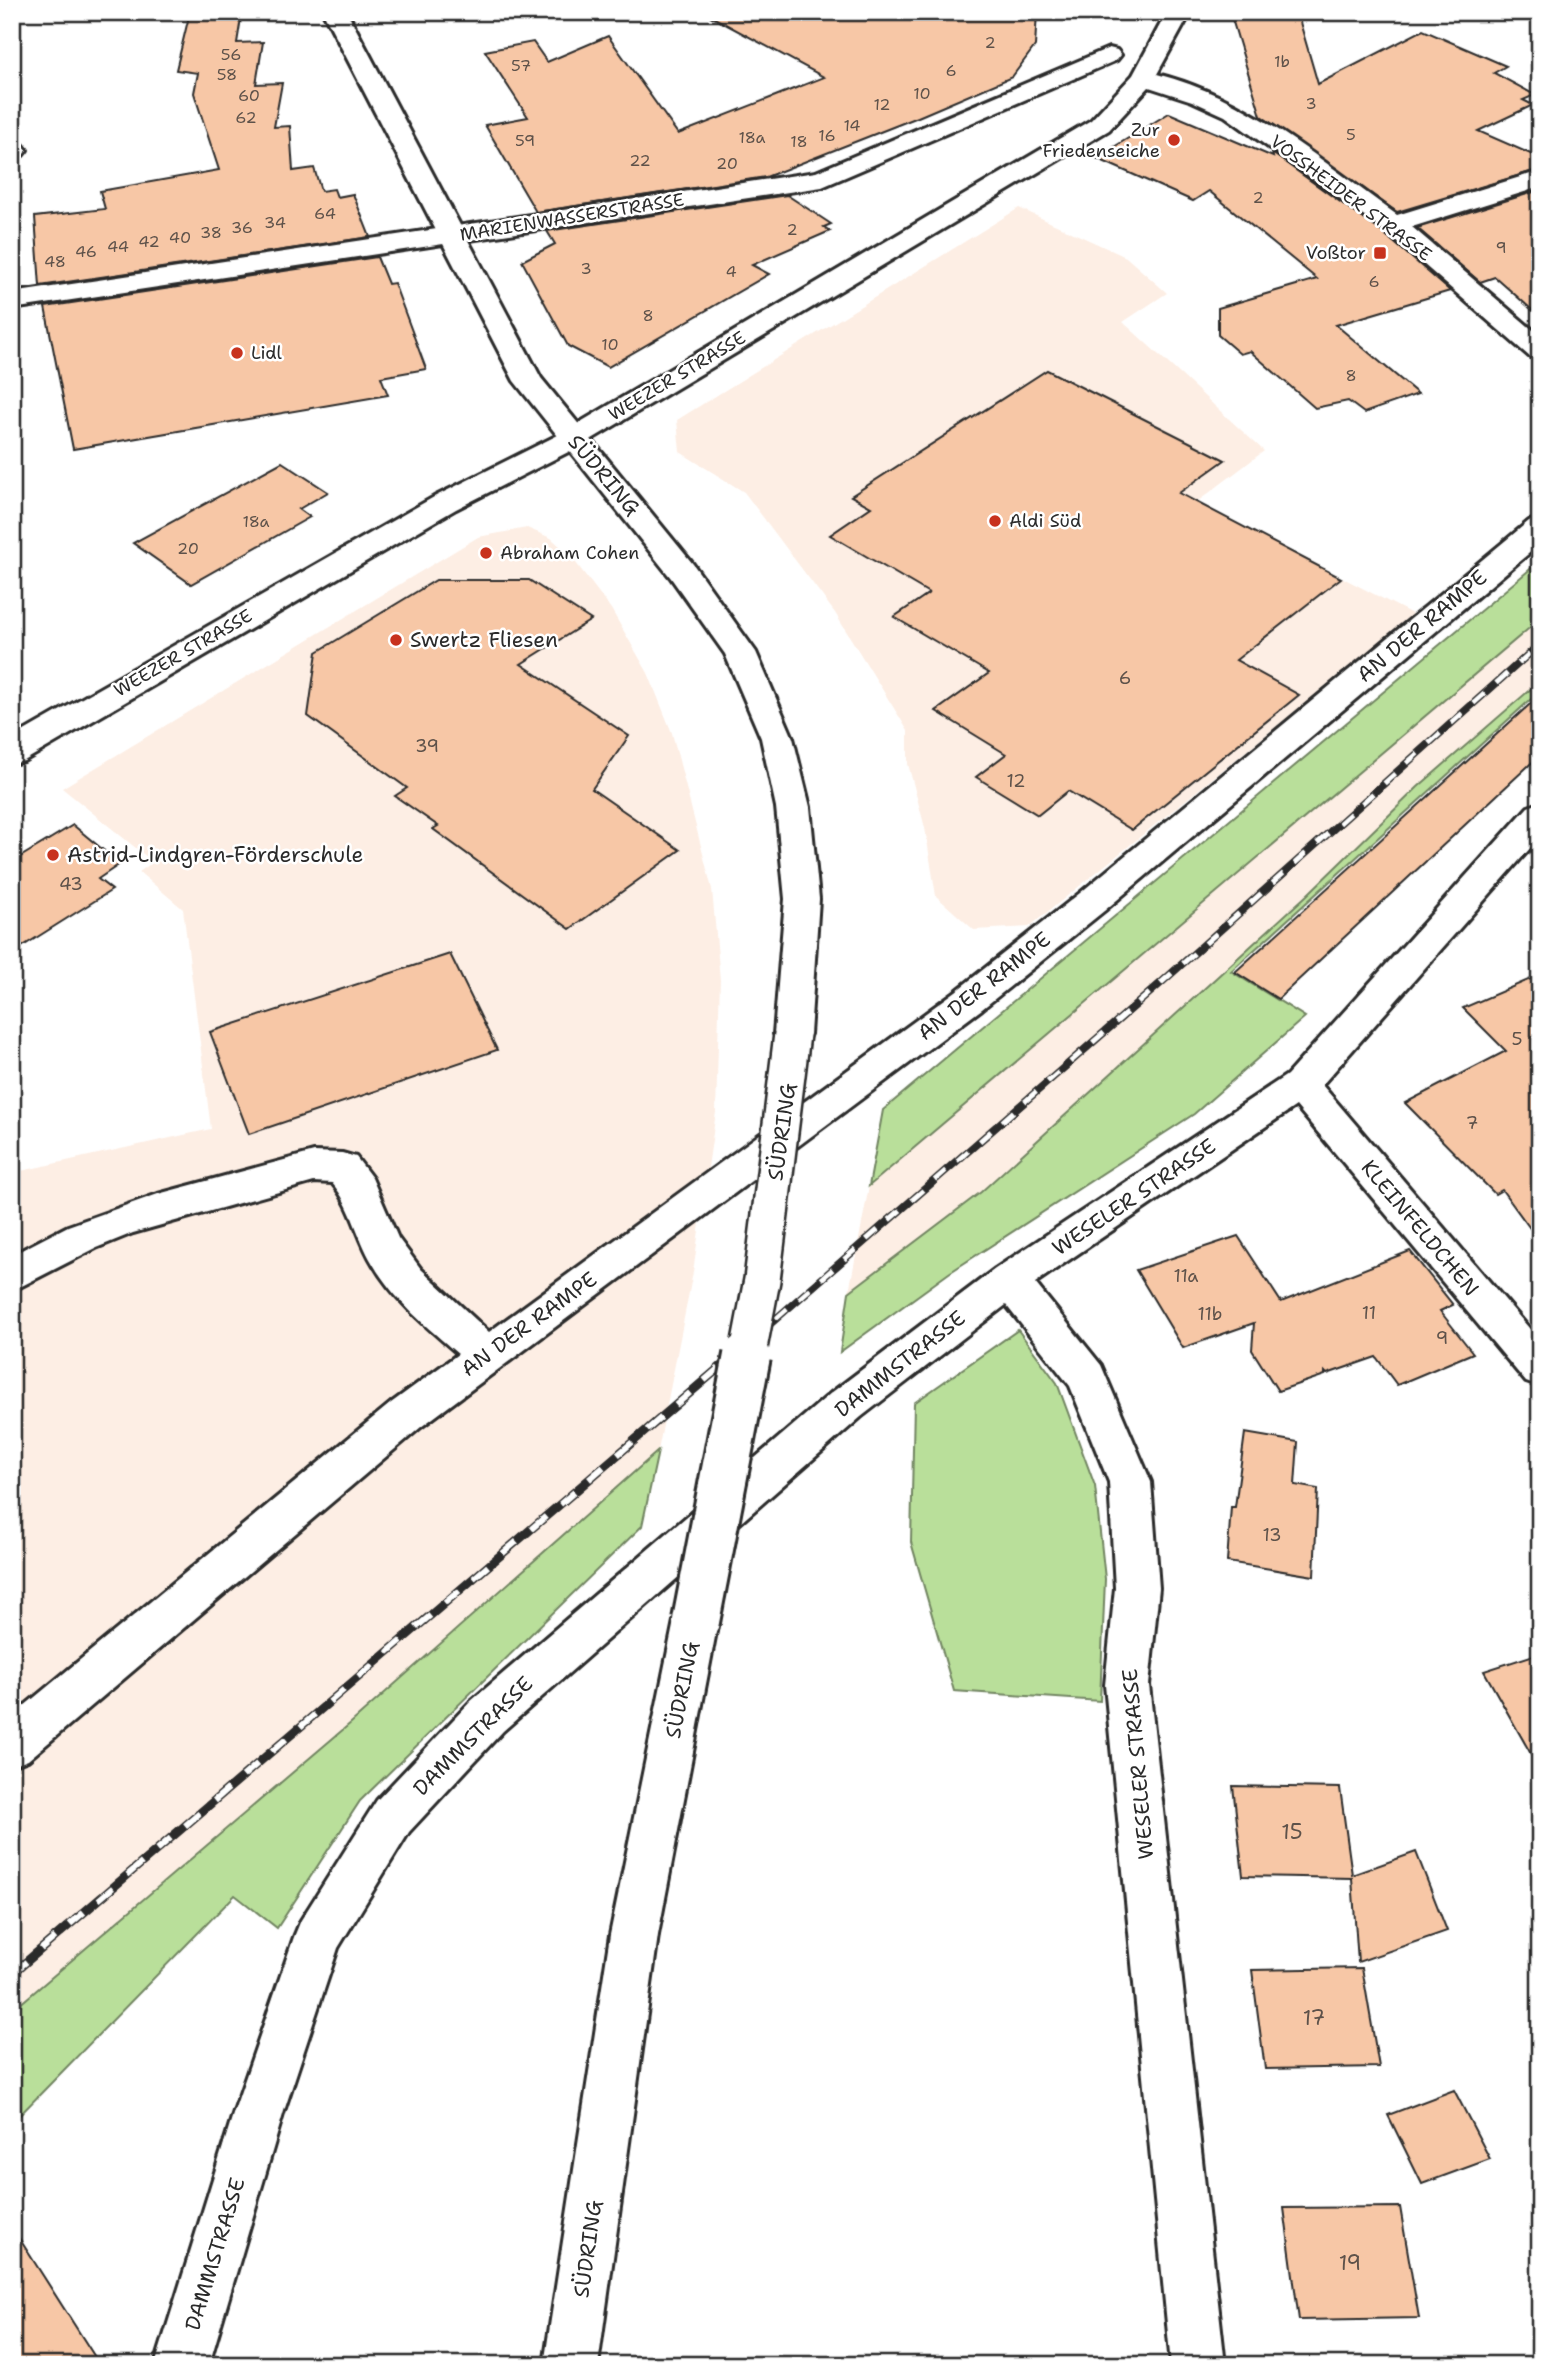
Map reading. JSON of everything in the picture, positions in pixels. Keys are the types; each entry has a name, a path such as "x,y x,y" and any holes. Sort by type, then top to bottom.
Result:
{"street":[{"name":"SÜDRING","path":"335,12 528,381 572,439 674,561 740,652 777,738 793,807 802,900 792,1034 762,1280 634,1935 571,2365"},
{"name":"WEEZER STRASSE","path":"12,753 445,503 572,439 1100,125 1143,78 1179,12"},
{"name":"MARIENWASSERSTRASSE","path":"12,301 822,179 1109,55"},
{"name":"VOSSHEIDER STRASSE","path":"1143,78 1198,93 1234,111 1393,225 1540,351"},
{"path":"1393,225 1540,179"},
{"name":"AN DER RAMPE","path":"12,1745 406,1415 977,994 1092,902 1540,528"},
{"name":"WESELER STRASSE","path":"1198,2365 1128,1685 1137,1588 1130,1482 1087,1377 1009,1280 1300,1085 1540,814"},
{"name":"KLEINFELDCHEN","path":"1300,1085 1540,1370"},
{"path":"12,1275 61,1246 125,1221 314,1167 342,1168 359,1185 384,1249 402,1276 487,1355"},
{"name":"DAMMSTRASSE","path":"182,2365 259,2111 318,1937 393,1816 487,1716 846,1405 1009,1280"}],"shaded area":[{"path":"1019,208 1126,257 1167,293 1123,322 1264,451 1197,502 1414,615 1029,927 974,930 936,896 925,828 908,764 908,731 835,613 744,492 680,452 677,420"},
{"path":"527,528 551,538 570,555 611,609 648,673 672,733 712,889 720,980 716,1112 693,1272 658,1451 352,1722 12,2011 12,1173 211,1129 183,909 139,872 153,862 62,788 478,537"},
{"path":"1540,619 1540,681 1418,787 1307,895 981,1192 849,1292 869,1186"}],"green space":[{"path":"1540,561 1540,619 869,1186 883,1110"},
{"path":"1540,681 1540,691 1231,971 1305,1017 1194,1114 949,1273 840,1352 849,1292 981,1192 1307,895 1418,787"},
{"path":"1018,1330 1057,1383 1095,1486 1105,1579 1100,1701 954,1691 911,1542 914,1403"},
{"path":"658,1451 642,1526 360,1801 277,1928 235,1895 12,2123 12,2011 352,1722"}],"building":[{"path":"190,12 242,12 237,43 263,42 256,84 282,83 274,127 290,126 293,171 314,168 321,191 334,189 337,197 353,194 370,237 40,286 35,217 105,209 100,191 219,170 194,93 198,73 176,70"},
{"path":"703,12 1037,12 1035,46 1012,77 918,117 766,177 536,212 485,125 528,117 485,51 533,42 547,62 608,36 678,134 824,77"},
{"path":"1230,12 1297,12 1318,84 1423,30 1506,66 1494,73 1535,95 1523,100 1533,105 1478,131 1540,158 1540,169 1397,212 1261,116"},
{"path":"1169,113 1273,157 1272,153 1382,232 1450,291 1336,325 1418,394 1364,413 1348,401 1315,408 1250,351 1240,354 1218,335 1218,308 1317,279 1209,191 1193,201 1096,158"},
{"path":"1540,190 1540,317 1495,277 1480,282 1417,228"},
{"path":"787,195 831,224 824,227 830,231 752,265 769,274 608,367 568,346 522,261 555,244 547,231"},
{"name":"Lidl","path":"377,257 388,284 394,283 426,369 381,377 388,395 73,449 45,307"},
{"path":"1047,370 1225,460 1179,493 1341,578 1236,660 1299,695 1132,830 1068,791 1038,815 976,777 1006,754 936,711 989,673 894,617 929,593 830,535 871,507 851,496"},
{"path":"282,462 328,492 299,509 310,517 191,584 133,543"},
{"path":"436,580 529,580 591,620 521,664 629,736 592,789 680,850 570,929 433,829 438,826 395,796 407,788 308,716 317,652"},
{"path":"1540,695 1540,755 1278,999 1235,972"},
{"path":"73,825 120,864 98,879 112,890 12,953 12,862"},
{"path":"450,954 497,1050 249,1134 210,1032"},
{"path":"1540,975 1540,1242 1502,1190 1495,1194 1405,1103 1506,1051 1463,1008"},
{"path":"1238,1236 1281,1302 1410,1251 1453,1305 1440,1311 1473,1353 1397,1385 1376,1357 1327,1374 1325,1372 1325,1375 1278,1391 1252,1350 1254,1323 1183,1348 1136,1270"},
{"path":"1245,1433 1298,1442 1295,1485 1318,1489 1314,1576 1227,1562 1231,1507 1235,1507"},
{"path":"1540,1653 1540,1770 1484,1671"},
{"path":"1233,1786 1340,1788 1352,1875 1416,1852 1447,1931 1358,1962 1352,1878 1243,1876"},
{"path":"1362,1968 1379,2067 1265,2069 1252,1970"},
{"path":"1454,2090 1490,2159 1422,2184 1388,2115"},
{"path":"1400,2207 1419,2318 1299,2320 1284,2208"},
{"path":"12,2227 100,2365 12,2365"}],"railway":[{"path":"731,1358 1162,982 1540,644"},
{"path":"12,1974 733,1356"}],"place":[{"name":"Zur Friedenseiche","path":"1174,140"},
{"name":"Voßtor","path":"1380,253"},
{"name":"Lidl","path":"237,353"},
{"name":"Aldi Süd","path":"995,521"},
{"name":"Abraham Cohen","path":"486,553"},
{"name":"Swertz Fliesen","path":"396,640"},
{"name":"Astrid-Lindgren-Förderschule","path":"53,855"}]}
